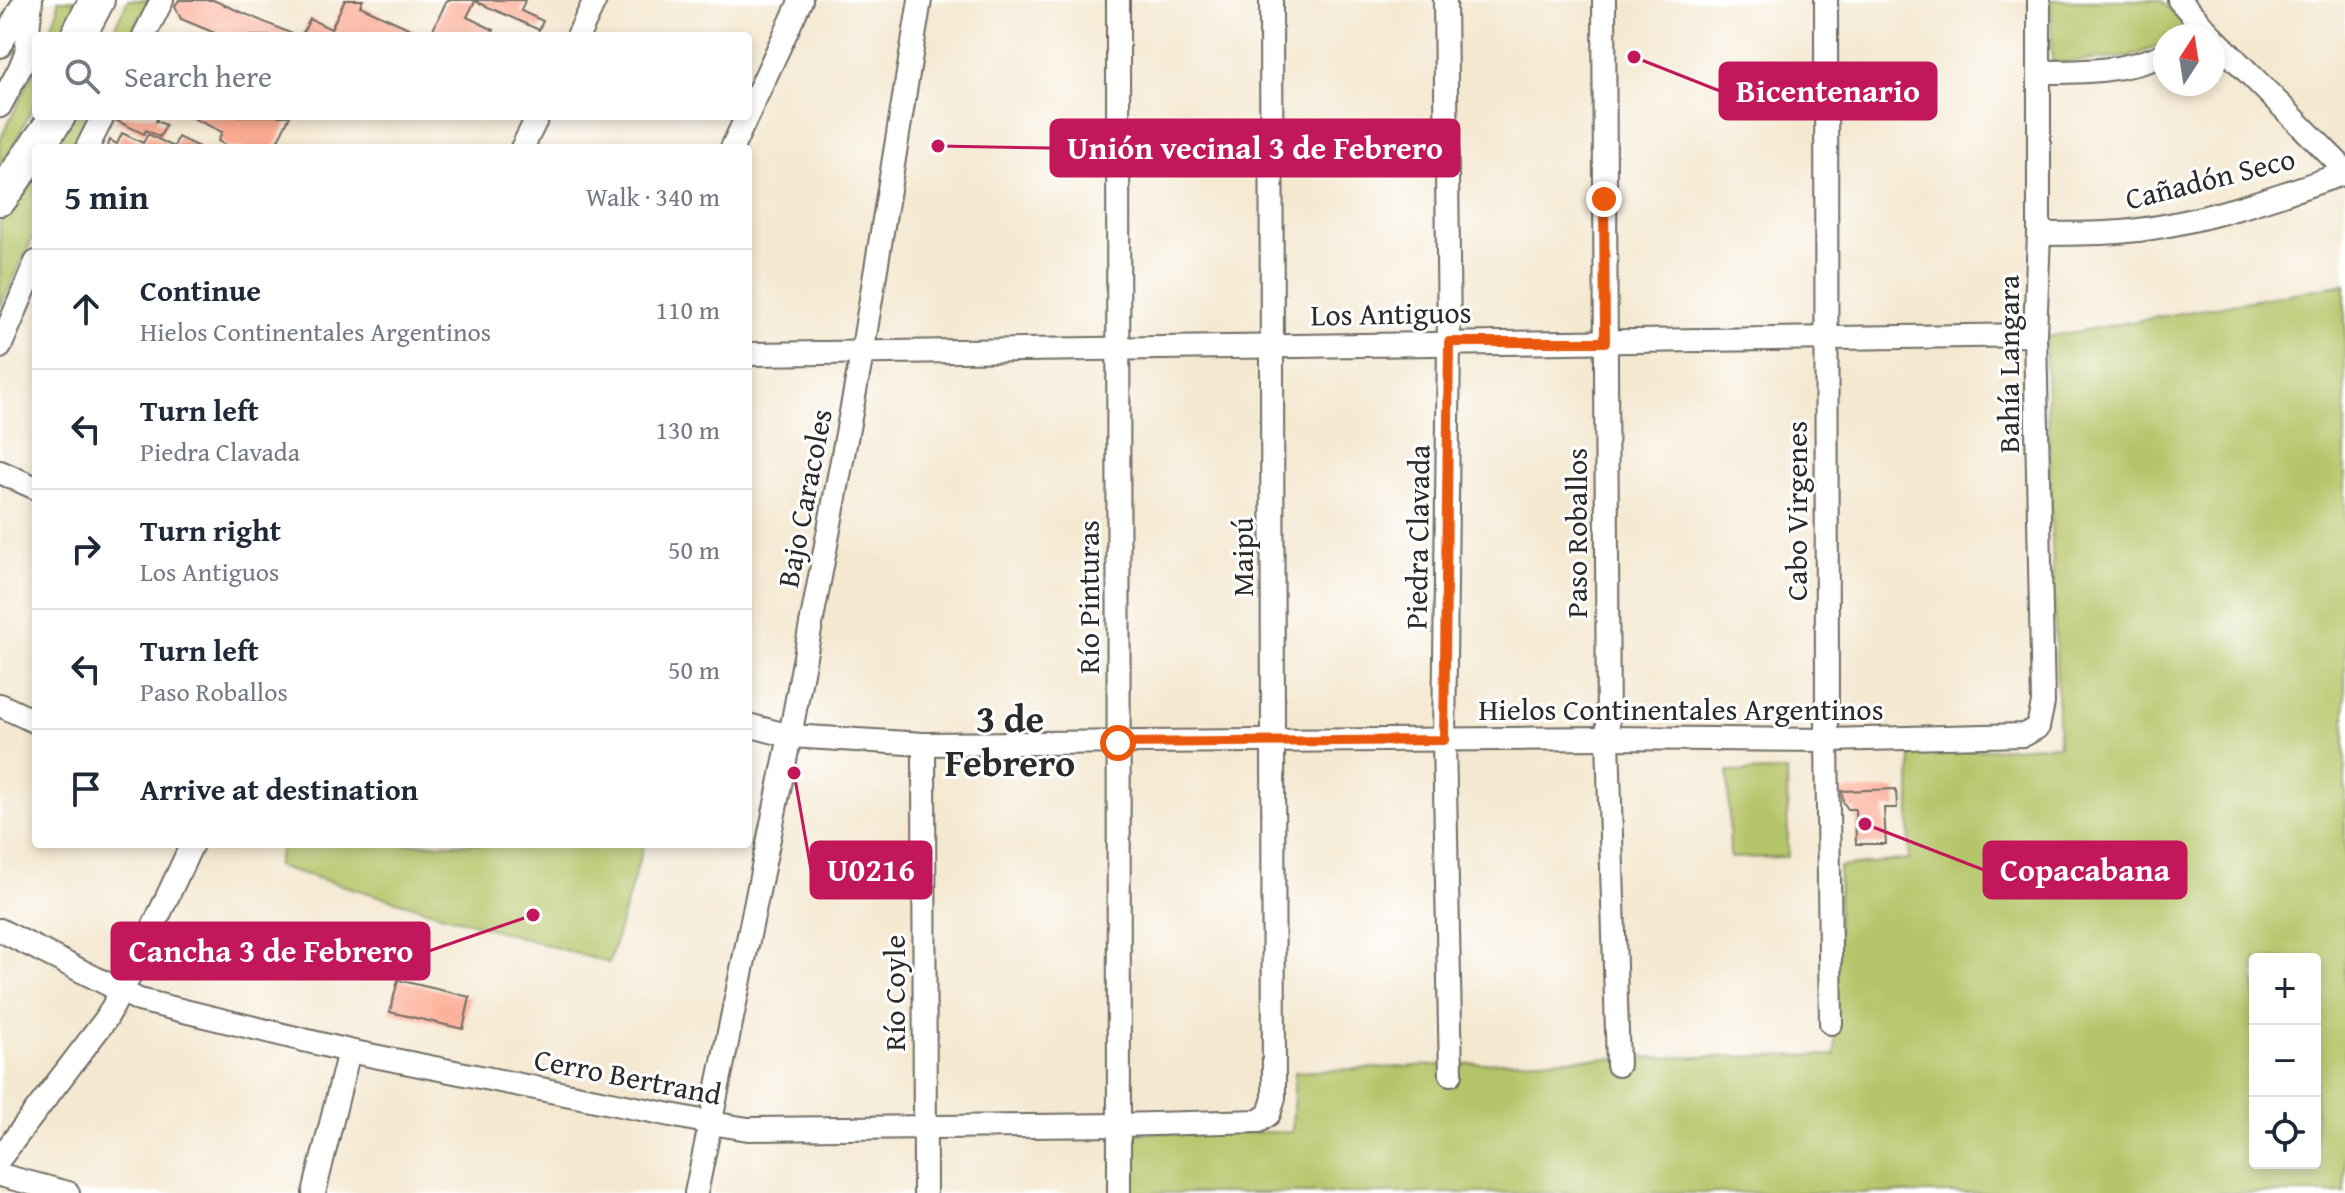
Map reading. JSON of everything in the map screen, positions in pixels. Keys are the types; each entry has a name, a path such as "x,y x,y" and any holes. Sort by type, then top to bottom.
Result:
{"main road":[{"path":"80,32 97,0"},
{"path":"104,32 120,0"},
{"path":"0,192 34,120"},
{"path":"38,144 55,120"},
{"path":"0,198 32,153"}],"street":[{"path":"0,46 25,0"},
{"path":"0,106 26,53 31,0"},
{"path":"146,32 162,0"},
{"path":"580,32 595,0"},
{"path":"752,106 801,0"},
{"name":"Bajo Caracoles","path":"696,1193 790,736 862,354 920,0"},
{"name":"Río Pinturas","path":"1118,0 1119,1193"},
{"name":"Maipú","path":"1269,1114 1274,1098 1271,0"},
{"name":"Piedra Clavada","path":"1445,0 1449,342 1444,740 1451,1074"},
{"name":"Paso Roballos","path":"1604,0 1608,738 1618,1065"},
{"name":"Cabo Virgenes","path":"1826,0 1825,339 1831,1023"},
{"name":"Bahía Langara","path":"2038,727 2043,703 2035,335 2039,234 2039,0"},
{"path":"2179,0 2197,24"},
{"path":"2225,54 2345,172"},
{"path":"2039,72 2095,71 2135,65 2153,58"},
{"path":"89,144 101,120"},
{"path":"524,144 536,120"},
{"path":"734,144 746,120"},
{"name":"Cañadón Seco","path":"2039,234 2136,231 2267,200 2345,172"},
{"path":"0,347 32,271"},
{"name":"Los Antiguos","path":"752,354 2035,335"},
{"path":"0,472 32,486"},
{"path":"0,705 32,720"},
{"name":"Hielos Continentales Argentinos","path":"752,726 790,736 924,744 1608,738 1827,740 2024,735 2038,727"},
{"name":"Río Coyle","path":"924,744 925,1193"},
{"path":"0,1158 106,1019 190,848"},
{"name":"Cerro Bertrand","path":"0,930 139,1000 349,1051 748,1129 1259,1121 1269,1114"},
{"path":"314,1193 349,1051"},
{"path":"0,1175 68,1193"}],"green space":[{"path":"58,0 88,0 71,32 49,32"},
{"path":"128,0 151,0 131,32 112,32"},
{"path":"2051,0 2161,0 2183,24 2153,24 2153,48 2130,57 2052,63"},
{"path":"32,75 32,109 0,171 0,140"},
{"path":"62,120 86,120 74,144 46,144"},
{"path":"32,167 32,240 0,308 0,220"},
{"path":"2345,284 2345,1193 1130,1193 1134,1133 1292,1132 1295,1072 1561,1059 1835,1055 1839,867 1909,859 1911,754 2059,745 2045,337"},
{"path":"1787,771 1788,857 1730,858 1728,772"},
{"path":"281,848 643,848 609,963 276,866"}],"building":[{"path":"179,0 213,0 288,32 212,32 181,19 175,6"},
{"path":"345,0 363,0 360,6 417,32 303,32 310,19 331,29"},
{"path":"447,0 525,0 521,11 543,21 539,30 475,1 467,17 493,32 432,32"},
{"path":"115,120 157,120 166,125 160,137 146,130 144,134"},
{"path":"197,120 288,120 276,144 224,144 218,141 222,132"},
{"path":"122,133 143,143 148,134 168,144 117,144"},
{"path":"178,137 193,144 175,144"},
{"path":"1896,789 1897,808 1884,808 1886,844 1856,844 1855,809 1848,809 1843,802 1842,791"},
{"path":"398,980 470,997 463,1029 390,1012"}],"place":[{"name":"Bicentenario","path":"1634,57"},
{"name":"Unión vecinal 3 de Febrero","path":"938,146"},
{"name":"U0216","path":"794,773"},
{"name":"Copacabana","path":"1865,824"},
{"name":"Cancha 3 de Febrero","path":"533,915"}],"district":[{"name":"3 de Febrero","path":"1010,740"}],"route":[{"path":"1118,743 1444,740 1449,342 1605,342 1604,199"}]}
